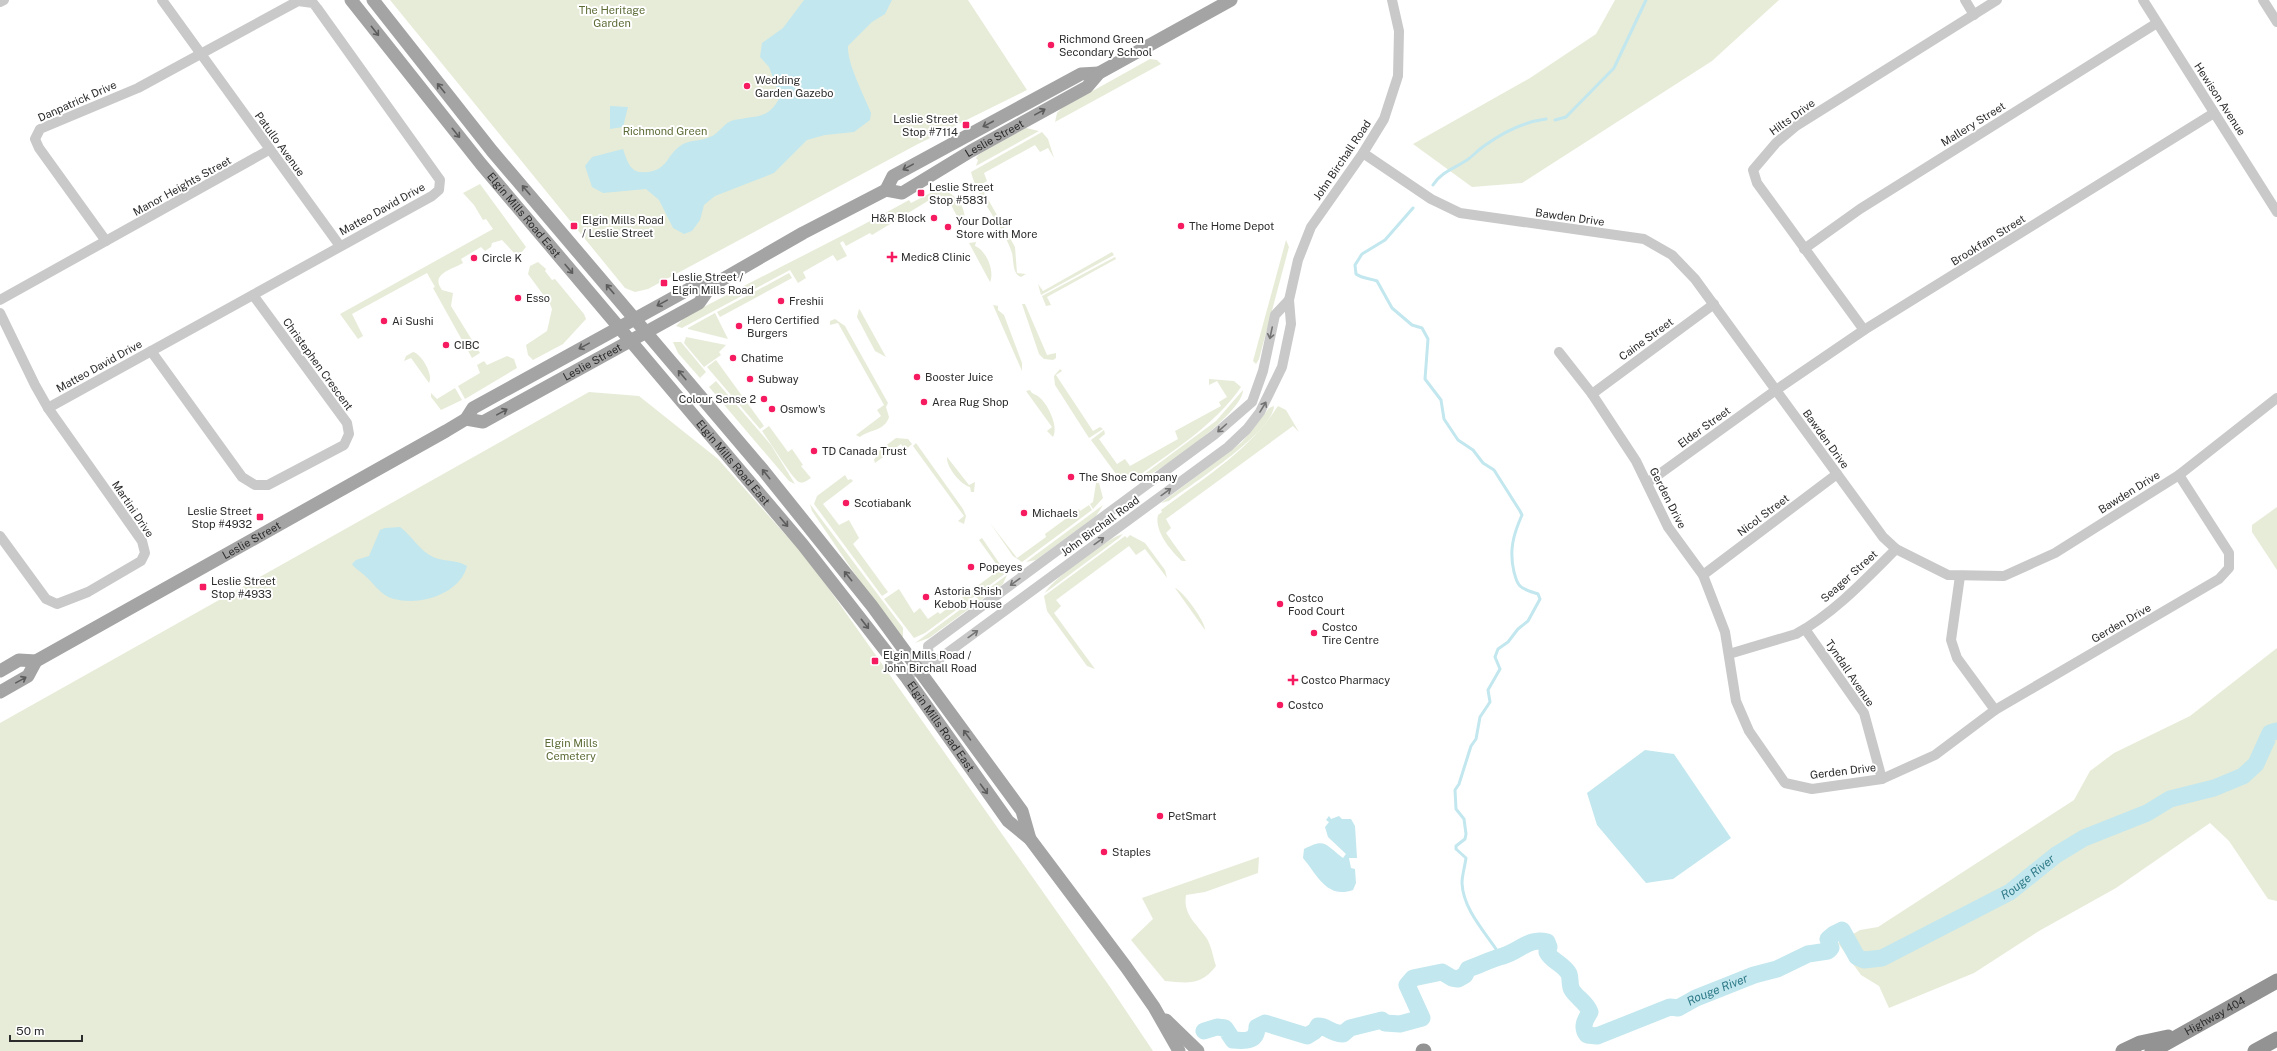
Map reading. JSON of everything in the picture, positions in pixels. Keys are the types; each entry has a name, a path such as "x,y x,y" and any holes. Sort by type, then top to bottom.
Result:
{"highway":[{"name":"Highway 404","path":"2152,1051 2277,981"},
{"path":"2123,1051 2140,1043 2179,1035"},
{"path":"2255,1051 2277,1039"},
{"path":"2272,1051 2277,1047"}],"main road":[{"name":"Elgin Mills Road East","path":"351,0 476,158 803,545 906,677 1008,821 1030,839 1154,1007 1179,1051"},
{"name":"Elgin Mills Road East","path":"373,0 492,151 636,318 763,470 872,606 924,666 1022,811 1030,839"},
{"name":"Leslie Street","path":"0,671 19,660 36,661 466,420 473,408 691,288 711,286 802,233 886,190 902,193 971,151 1087,87 1099,73 1231,0"},
{"name":"Leslie Street","path":"886,190 892,176 963,137 1081,74 1099,73"},
{"name":"Leslie Street","path":"466,420 484,422 647,333 699,303 711,286"},
{"name":"Leslie Street","path":"0,692 28,676 36,661"},
{"name":"Elgin Mills Road East","path":"1154,1007 1198,1051"}],"street":[{"path":"0,2 4,0"},
{"name":"Patullo Avenue","path":"162,0 202,54 269,150 340,246"},
{"name":"John Birchall Road","path":"906,677 945,654 1207,462 1247,429 1266,403 1282,367 1292,324 1288,300 1298,260 1311,226 1363,153 1384,119 1398,76 1399,32 1392,3 1382,0"},
{"path":"1965,0 1974,14"},
{"name":"Hilts Drive","path":"1864,330 1754,179 1753,170 1776,143 1796,126 1997,0"},
{"name":"Hewison Avenue","path":"2143,0 2277,212"},
{"path":"2263,0 2277,22"},
{"name":"Matteo David Drive","path":"48,408 436,193 440,185 437,174 364,72 317,8 307,1 294,3 202,54"},
{"name":"Mallery Street","path":"1804,249 1860,209 2157,23"},
{"name":"Danpatrick Drive","path":"106,242 39,148 35,139 38,132 46,125 138,88 202,54"},
{"name":"Brookfam Street","path":"1776,390 1864,330 2214,113"},
{"name":"Manor Heights Street","path":"0,300 269,150"},
{"name":"Bawden Drive","path":"1363,153 1431,199 1460,214 1644,239 1672,256 1695,279 1714,304 1883,537 1896,549 1948,575 2004,576 2055,553 2179,475 2277,398"},
{"name":"Christephen Crescent","path":"151,351 242,477 255,485 268,485 344,445 349,434 346,423 254,295"},
{"name":"John Birchall Road","path":"924,666 928,646 1214,435 1252,402 1263,371 1275,315 1288,300"},
{"name":"Caine Street","path":"1592,394 1714,304"},
{"name":"Martini Drive","path":"0,313 35,385 48,408 142,541 145,556 138,563 88,592 57,604 46,599 0,536"},
{"name":"Gerden Drive","path":"1559,352 1592,394 1636,461 1668,527 1703,575 1725,632 1736,701 1749,731 1785,783 1812,789 1882,779 1935,755 1995,710 2219,579 2229,568 2228,553 2179,475"},
{"name":"Elder Street","path":"1647,484 1776,390"},
{"name":"Nicol Street","path":"1703,575 1837,474"},
{"name":"Seager Street","path":"1729,654 1796,634 1805,629 1843,600 1896,549"},
{"path":"1960,576 1951,640 1957,658 1995,710"},
{"name":"Tyndall Avenue","path":"1805,629 1864,713 1882,779"}],"green space":[{"name":"Richmond Green","path":"390,0 968,0 1027,90 918,144 648,289 635,292 625,288"},
{"path":"1615,0 1779,0 1712,61 1522,183 1472,187 1413,144 1530,78 1596,34"},
{"path":"1150,59 1157,60 1161,64 1055,122 1057,113 1062,108"},
{"path":"1026,128 1039,131 976,166 978,160 976,158 979,154"},
{"path":"1042,132 1048,139 1054,158 1048,148 1040,152 1035,145 984,173 987,181 980,185 1015,247 1017,273 1026,274 1021,277 1016,273 1008,242 979,193 971,172"},
{"path":"480,184 526,247 521,253 516,255 502,240 492,243 491,247 485,251 481,247 461,259 463,263 448,270 440,276 439,285 442,290 453,293 451,306 480,353 472,358 433,288 435,287 427,273 352,314 363,336 358,339 340,314 493,229 486,219 483,220 474,205 463,193"},
{"path":"940,188 951,194 960,202 964,214 962,226 949,201 936,196 872,235 870,233 846,246 843,241 840,243 847,256 837,261 833,255 803,272 806,278 798,283 790,270 682,328 676,326 684,318 740,288 909,200 911,203"},
{"path":"1286,240 1289,247 1259,359 1256,364 1253,361"},
{"path":"976,242 975,246 983,252 988,261 991,272 990,282 969,243"},
{"path":"1112,252 1114,255 1041,295 1038,284 1043,291"},
{"path":"1115,257 1116,259 1047,297 1051,305 1046,306 1042,296"},
{"path":"538,262 546,269 545,271 552,280 555,279 584,314 586,319 563,344 533,360 528,355 526,345 547,331 552,309 528,274 530,266"},
{"path":"789,273 792,278 720,317 717,312"},
{"path":"1022,304 1025,304 1047,355 1056,353 1056,358 1053,360 1044,359 1039,354"},
{"path":"993,305 998,306 998,310 1004,315 1022,363 1022,371"},
{"path":"859,309 886,357 875,351 857,317"},
{"path":"715,313 728,339 688,329 688,328"},
{"path":"835,319 845,326 888,403 886,407 889,417 887,422 880,428 860,437 856,435 881,416 877,410 884,405 838,323 830,325 830,321"},
{"path":"686,337 726,345 719,352 721,355 704,367 684,343"},
{"path":"673,342 681,342 706,372 700,378 678,353"},
{"path":"413,352 420,357 429,371 429,383 411,358 404,361 406,356"},
{"path":"507,356 514,359 517,368 465,399 458,386 480,373 477,365 484,361 487,365"},
{"path":"716,360 764,426 760,429 707,367"},
{"path":"1060,369 1062,371 1056,375 1093,431 1100,427 1103,429 1089,438 1055,385 1054,376"},
{"path":"1209,379 1234,381 1241,387 1206,426 1136,478 1129,481 1116,474 1091,440 1104,430 1105,434 1099,439 1117,464 1125,459 1130,466 1178,439 1175,431 1221,406 1219,402 1227,397 1217,381 1209,385"},
{"path":"716,381 771,445 795,484 789,481 709,387"},
{"path":"455,388 462,400 441,410 431,397 431,393 437,399"},
{"path":"1030,390 1042,400 1052,416 1055,428 1053,437 1047,431 1052,427 1026,391"},
{"path":"1243,390 1239,400 1215,427 1178,456 1145,477 1135,481 1216,421"},
{"name":"Elgin Mills Cemetery","path":"589,392 639,396 718,459 810,562 1110,987 1153,1051 0,1051 0,723"},
{"path":"1274,406 1270,417 1260,430 1246,443 1212,471 1169,501 1161,503 1242,442 1269,408"},
{"path":"1278,406 1286,410 1299,432 1293,426 1166,519 1171,528 1166,533 1186,561 1182,561 1173,552 1161,534 1157,521 1158,515 1162,512 1161,510 1225,463 1240,450 1254,437"},
{"path":"769,426 788,452 792,449 803,465 801,466 811,478 804,482 799,482 796,480 762,431"},
{"path":"896,438 908,439 912,444 905,450 901,444 875,463 874,460 880,450"},
{"path":"916,443 963,509 966,516 964,524 958,521 964,516 913,446"},
{"path":"947,457 969,485 975,482 974,492 971,492 970,487 962,483 951,470"},
{"path":"845,475 848,480 851,479 853,481 823,504 839,525 849,520 859,538 853,544 888,592 882,596 814,504 817,496"},
{"path":"1096,483 1099,483 1103,498 1093,509 1090,504 1093,502"},
{"path":"810,504 903,628 903,640 878,608 812,511"},
{"path":"1089,505 1092,510 1022,562 1013,556 990,523 1017,558 1046,537 1045,534 1079,509 1080,511"},
{"path":"1103,505 1096,516 1036,560 1026,562"},
{"path":"2277,507 2277,570 2252,532 2252,525"},
{"path":"1123,534 1045,593 1069,569 1106,543"},
{"path":"1130,535 1145,543 1165,570 1167,578 1145,549 1136,555 1129,546 1056,600 1061,606 1054,613 1095,669 1087,666 1047,611 1044,596 1125,536 1127,538"},
{"path":"982,538 1006,573 925,633 914,638 884,599 899,589 914,613 920,608 928,619 938,612 940,614 996,572 997,565 979,540"},
{"path":"1007,575 1003,584 929,638 915,643"},
{"path":"1175,588 1179,590 1193,607 1205,630"},
{"path":"2277,648 2277,901 2268,899 2229,841 2210,823 2116,888 2039,931 1974,973 1889,1008 1879,986 1861,975 1838,943 1860,930 1878,927 2074,800 2090,771 2114,753 2190,716"},
{"path":"1259,857 1258,873 1205,892 1186,895 1186,907 1188,913 1207,939 1216,966 1205,977 1193,982 1165,981 1131,940 1153,919 1142,898"}],"water":[{"path":"804,0 892,0 885,14 872,22 848,46 850,62 856,80 871,113 870,120 854,132 825,135 807,140 774,173 715,196 704,205 700,220 692,231 684,234 673,228 659,200 646,189 603,193 592,187 585,166 592,157 623,149 628,163 633,169 640,172 649,172 662,167 677,148 683,144 707,138 716,133 730,121 755,117 771,110 780,97 769,67 760,57 762,43 783,28"},
{"path":"610,106 628,107 623,127 610,129"},
{"path":"400,527 424,551 433,557 441,560 458,562 467,566 463,576 448,591 438,596 415,601 394,599 381,592 367,577 353,566 352,564 356,560 369,556 380,530 385,528"},
{"path":"1645,750 1674,754 1731,838 1673,879 1646,883 1597,825 1587,793"},
{"path":"1329,816 1331,819 1339,816 1342,819 1351,819 1355,826 1357,858 1349,858 1351,868 1355,869 1356,883 1353,890 1344,892 1330,889 1324,884 1303,858 1304,849 1321,843 1328,846 1343,858 1346,854 1328,837 1325,827 1329,822 1326,820"}],"waterway":[{"path":"1555,120 1566,117 1614,68 1646,0"},
{"path":"1433,185 1444,173 1467,160 1498,137 1521,125 1546,119"},
{"path":"1413,208 1385,240 1362,254 1355,265 1356,274 1364,278 1377,281 1392,308 1412,325 1422,328 1428,339 1425,379 1441,400 1444,419 1458,440 1473,450 1483,463 1494,470 1520,511 1522,515 1516,529 1512,550 1514,572 1520,586 1526,590 1538,594 1540,599 1528,621 1518,629 1508,642 1498,649 1495,657 1500,669 1488,690 1490,702 1480,717 1476,739 1471,746 1459,784 1455,790 1456,809 1464,819 1466,834 1465,839 1456,846 1456,849 1466,858 1462,880 1463,892 1474,918 1496,949 1497,956"},
{"name":"Rouge River","path":"1204,1031 1217,1027 1225,1028 1233,1040 1250,1040 1255,1036 1257,1027 1265,1023 1307,1036 1315,1031 1318,1026 1343,1034 1350,1028 1382,1020 1385,1023 1400,1024 1422,1018 1407,985 1413,978 1442,972 1452,978 1458,979 1465,975 1468,969 1509,954 1535,941 1547,942 1549,947 1547,952 1551,958 1569,974 1572,990 1587,1006 1590,1012 1584,1024 1585,1032 1587,1035 1597,1036 1670,1007 1678,1008 1696,998 1754,975 1777,969 1808,954 1828,951 1831,948 1828,939 1842,930 1857,957 1864,960 1882,958 2010,892 2056,855 2084,838 2147,813 2170,799 2214,788 2243,776 2256,764 2270,733 2277,731"}],"place":[{"name":"Richmond Green Secondary School","path":"1051,45"},
{"name":"Wedding Garden Gazebo","path":"747,86"},
{"name":"Leslie Street Stop #7114","path":"966,125"},
{"name":"Leslie Street Stop #5831","path":"921,193"},
{"name":"H&R Block","path":"934,218"},
{"name":"Elgin Mills Road / Leslie Street","path":"574,226"},
{"name":"The Home Depot","path":"1181,226"},
{"name":"Your Dollar Store with More","path":"948,227"},
{"name":"Medic8 Clinic","path":"892,257"},
{"name":"Circle K","path":"474,258"},
{"name":"Leslie Street / Elgin Mills Road","path":"664,283"},
{"name":"Esso","path":"518,298"},
{"name":"Freshii","path":"781,301"},
{"name":"Ai Sushi","path":"384,321"},
{"name":"Hero Certified Burgers","path":"739,326"},
{"name":"CIBC","path":"446,345"},
{"name":"Chatime","path":"733,358"},
{"name":"Booster Juice","path":"917,377"},
{"name":"Subway","path":"750,379"},
{"name":"Colour Sense 2","path":"764,399"},
{"name":"Area Rug Shop","path":"924,402"},
{"name":"Osmow's","path":"772,409"},
{"name":"TD Canada Trust","path":"814,451"},
{"name":"The Shoe Company","path":"1071,477"},
{"name":"Scotiabank","path":"846,503"},
{"name":"Michaels","path":"1024,513"},
{"name":"Leslie Street Stop #4932","path":"260,517"},
{"name":"Popeyes","path":"971,567"},
{"name":"Leslie Street Stop #4933","path":"203,587"},
{"name":"Astoria Shish Kebob House","path":"926,597"},
{"name":"Costco Food Court","path":"1280,604"},
{"name":"Costco Tire Centre","path":"1314,633"},
{"name":"Elgin Mills Road / John Birchall Road","path":"875,661"},
{"name":"Costco Pharmacy","path":"1293,680"},
{"name":"Costco","path":"1280,705"},
{"name":"PetSmart","path":"1160,816"},
{"name":"Staples","path":"1104,852"}],"park label":[{"name":"The Heritage Garden","path":"612,16"}]}
